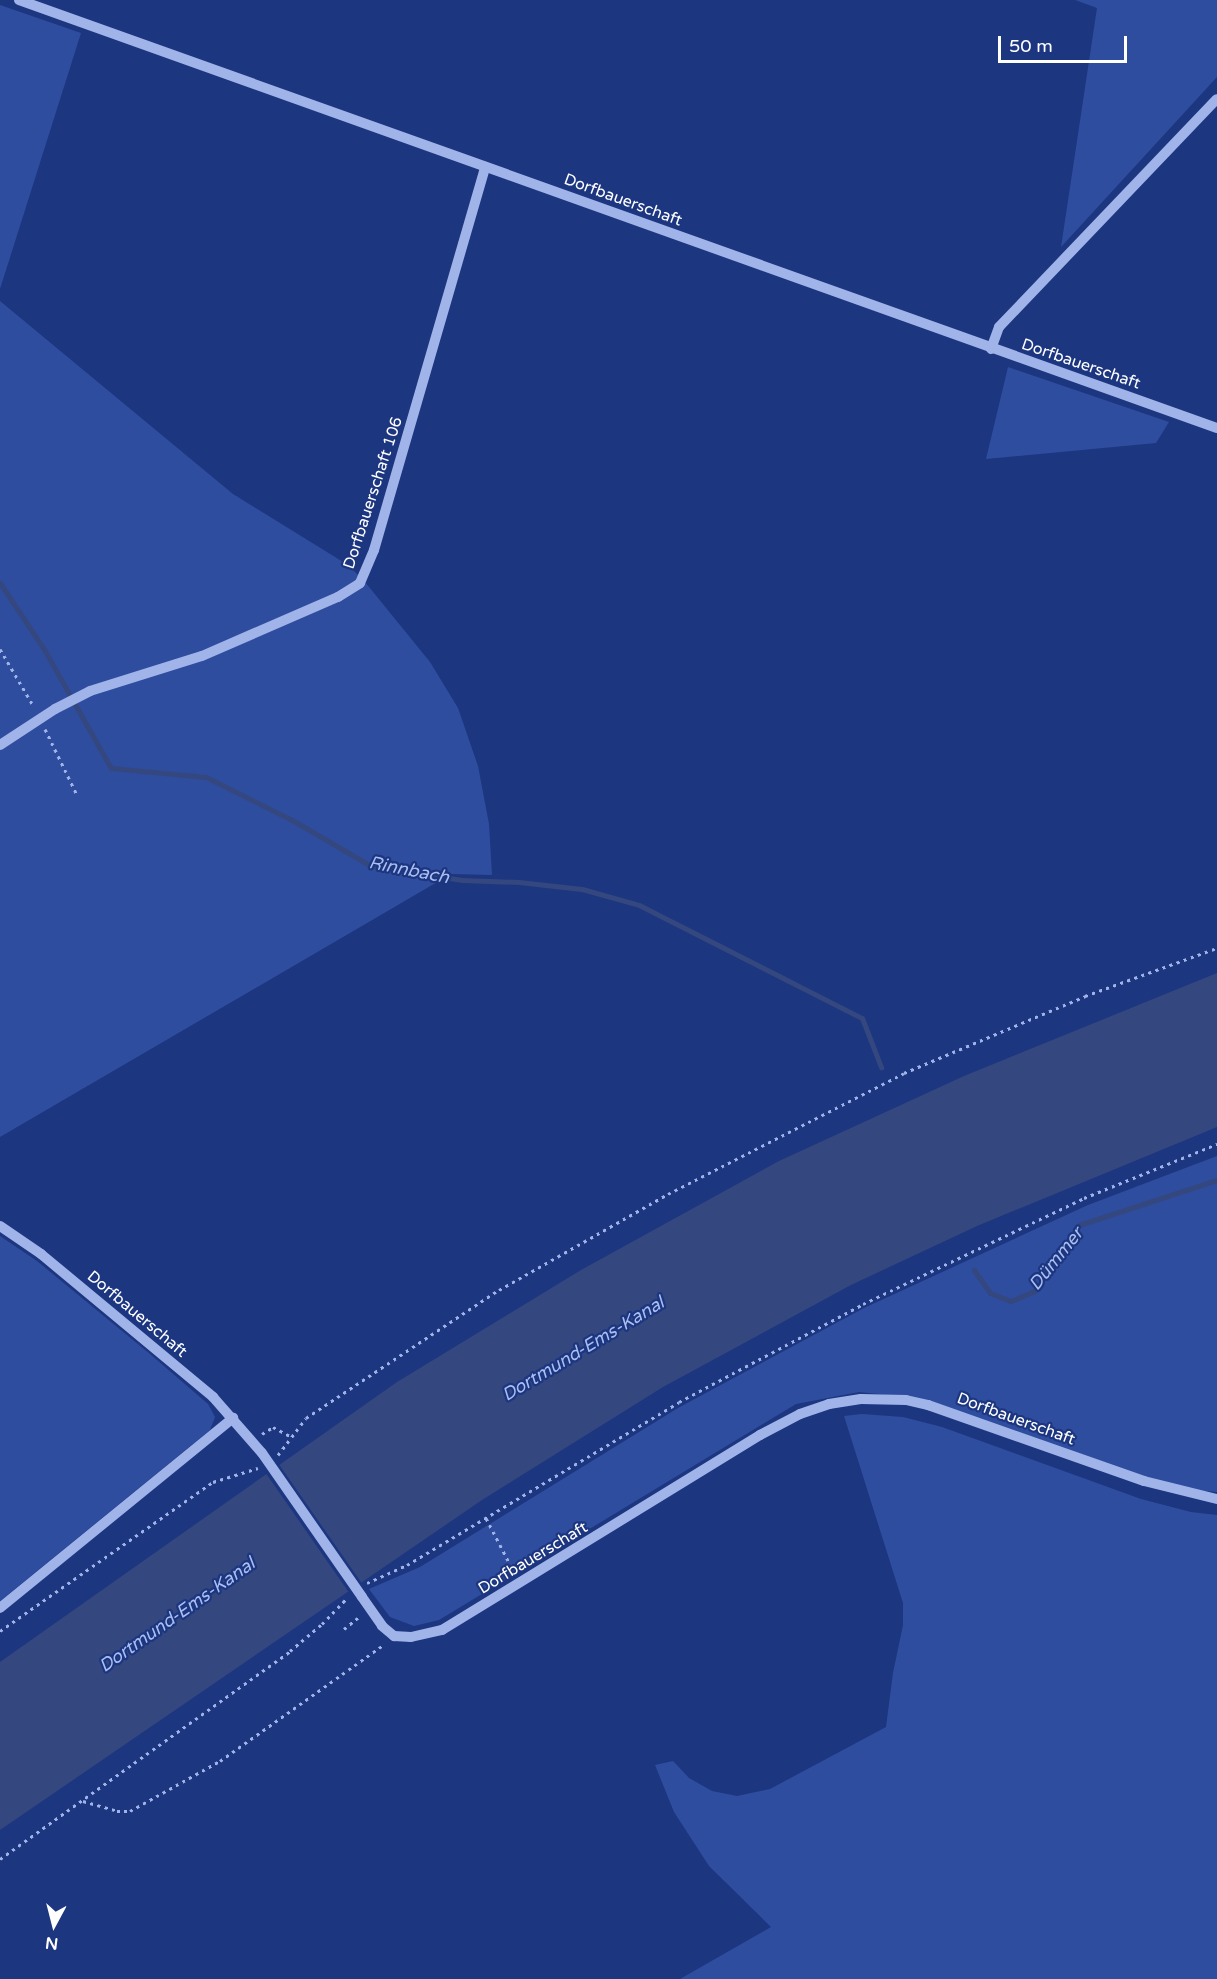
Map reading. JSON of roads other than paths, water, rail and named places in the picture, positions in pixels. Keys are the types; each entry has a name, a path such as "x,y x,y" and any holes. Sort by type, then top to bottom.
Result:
{"street":[{"name":"Dorfbauerschaft","path":"20,0 1217,428"},
{"path":"991,349 999,327 1217,99"},
{"name":"Dorfbauerschaft 106","path":"0,745 55,709 90,691 202,656 338,597 360,583 374,550 485,167"},
{"name":"Dorfbauerschaft","path":"0,1226 57,1267 213,1397 233,1418 264,1458 356,1596 394,1636 411,1637 442,1630 760,1435 800,1414 829,1404 861,1399 906,1400 928,1405 1144,1480 1217,1499"},
{"path":"0,1608 233,1418"}],"water":[{"name":"Dortmund-Ems-Kanal","path":"1217,973 1217,1127 977,1226 851,1285 663,1387 482,1500 0,1830 0,1662 397,1382 581,1270 779,1161 964,1076"}],"waterway":[{"name":"Rinnbach","path":"0,583 45,651 111,768 206,777 292,820 371,866 462,880 519,882 582,889 639,905 862,1018 881,1067"},
{"name":"Dümmer","path":"974,1270 990,1293 1011,1301 1035,1291 1079,1225 1217,1180"}]}
